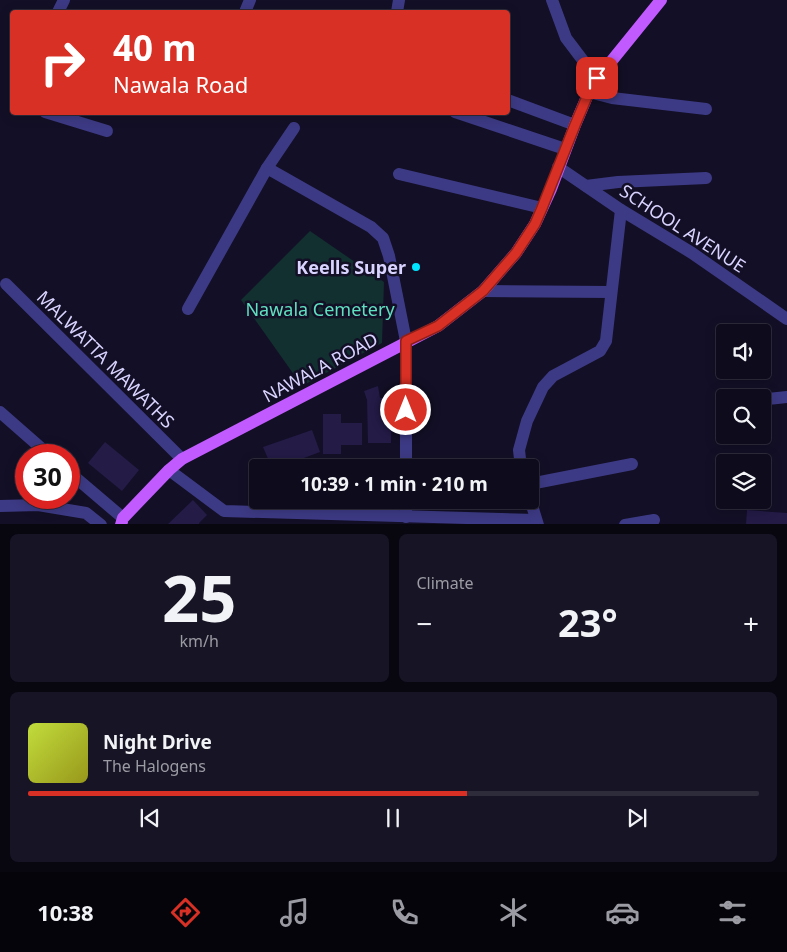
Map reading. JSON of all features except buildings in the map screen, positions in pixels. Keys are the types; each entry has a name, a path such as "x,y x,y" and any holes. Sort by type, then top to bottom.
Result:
{"main road":[{"name":"NAWALA ROAD","path":"122,521 169,470 182,459 438,326 483,291 516,253 535,224 589,92 597,78 661,0"}],"street":[{"path":"552,0 566,38 597,78"},
{"path":"589,92 612,98 706,109"},
{"path":"510,101 575,125"},
{"path":"55,115 107,131"},
{"path":"464,115 565,149"},
{"path":"188,309 267,168 294,128"},
{"name":"SCHOOL AVENUE","path":"558,167 621,210 692,253 787,319"},
{"path":"267,168 372,227 384,238 406,341 406,459"},
{"path":"399,174 542,208"},
{"path":"586,186 618,182 706,178"},
{"path":"520,459 520,450 527,421 542,387 553,376 600,351 606,341 621,210"},
{"name":"MALWATTA MAWATHS","path":"6,284 182,459"},
{"path":"483,291 611,292"},
{"path":"771,399 787,397"},
{"path":"0,412 36,444"},
{"path":"539,482 632,464"},
{"path":"169,470 224,511 537,522 533,509"},
{"path":"80,482 122,521"},
{"path":"0,506 38,505 86,513 100,524"},
{"path":"406,509 406,517"},
{"path":"625,524 654,520"}],"green space":[{"name":"Nawala Cemetery","path":"310,231 384,282 382,343 302,386 241,300"}],"place":[{"name":"Keells Super","path":"416,267"}],"route":[{"path":"406,410 406,341 438,326 483,291 516,253 535,224 551,189 589,92 597,78"}]}
